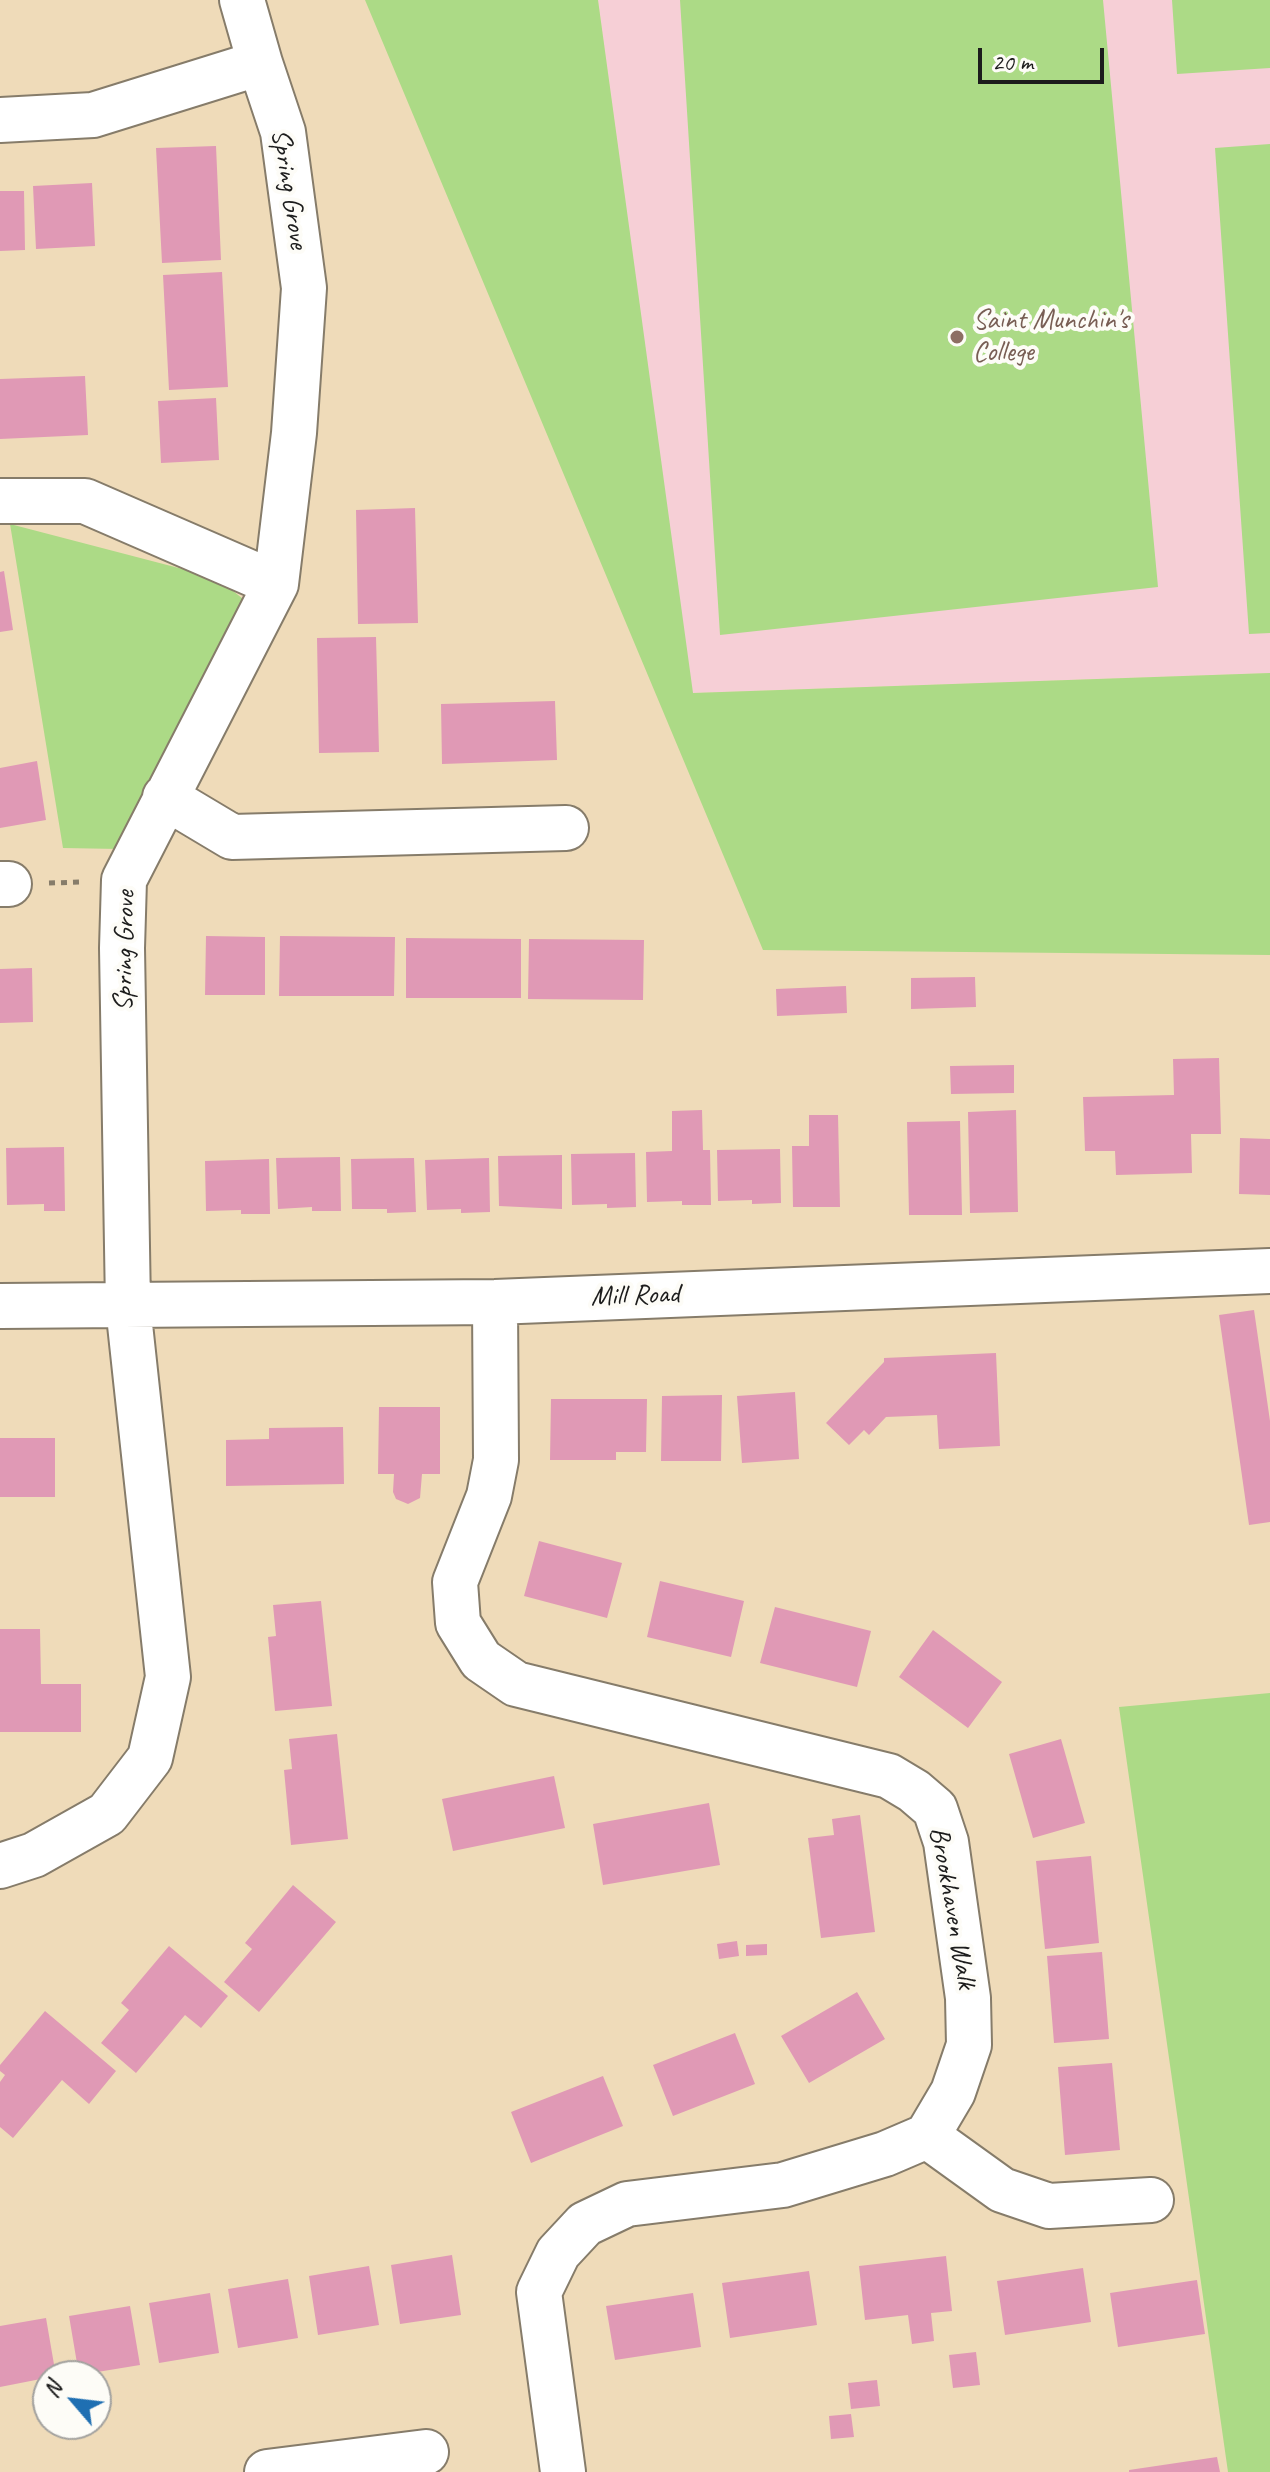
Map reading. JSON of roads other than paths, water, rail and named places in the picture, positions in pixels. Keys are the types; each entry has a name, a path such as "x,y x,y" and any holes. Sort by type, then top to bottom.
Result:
{"street":[{"name":"Spring Grove","path":"0,1866 34,1855 107,1814 150,1758 168,1677 128,1306 122,948 124,880 276,584 294,433 304,288 283,132 242,0"},
{"path":"0,120 93,115 260,63"},
{"path":"0,501 85,501 276,584"},
{"path":"165,797 232,837 566,828"},
{"name":"Mill Road","path":"0,1306 495,1302 1270,1271"},
{"name":"Brookhaven Walk","path":"495,1302 496,1460 489,1496 455,1582 458,1623 481,1660 516,1684 889,1776 935,1809 948,1858 968,1998 969,2045 953,2092 927,2136"},
{"path":"563,2472 539,2292 558,2253 585,2224 627,2204 783,2185 885,2154 927,2136 1002,2190 1049,2206 1151,2200"},
{"path":"267,2472 426,2452"}],"place":[{"name":"Saint Munchin's College","path":"957,337"}]}
